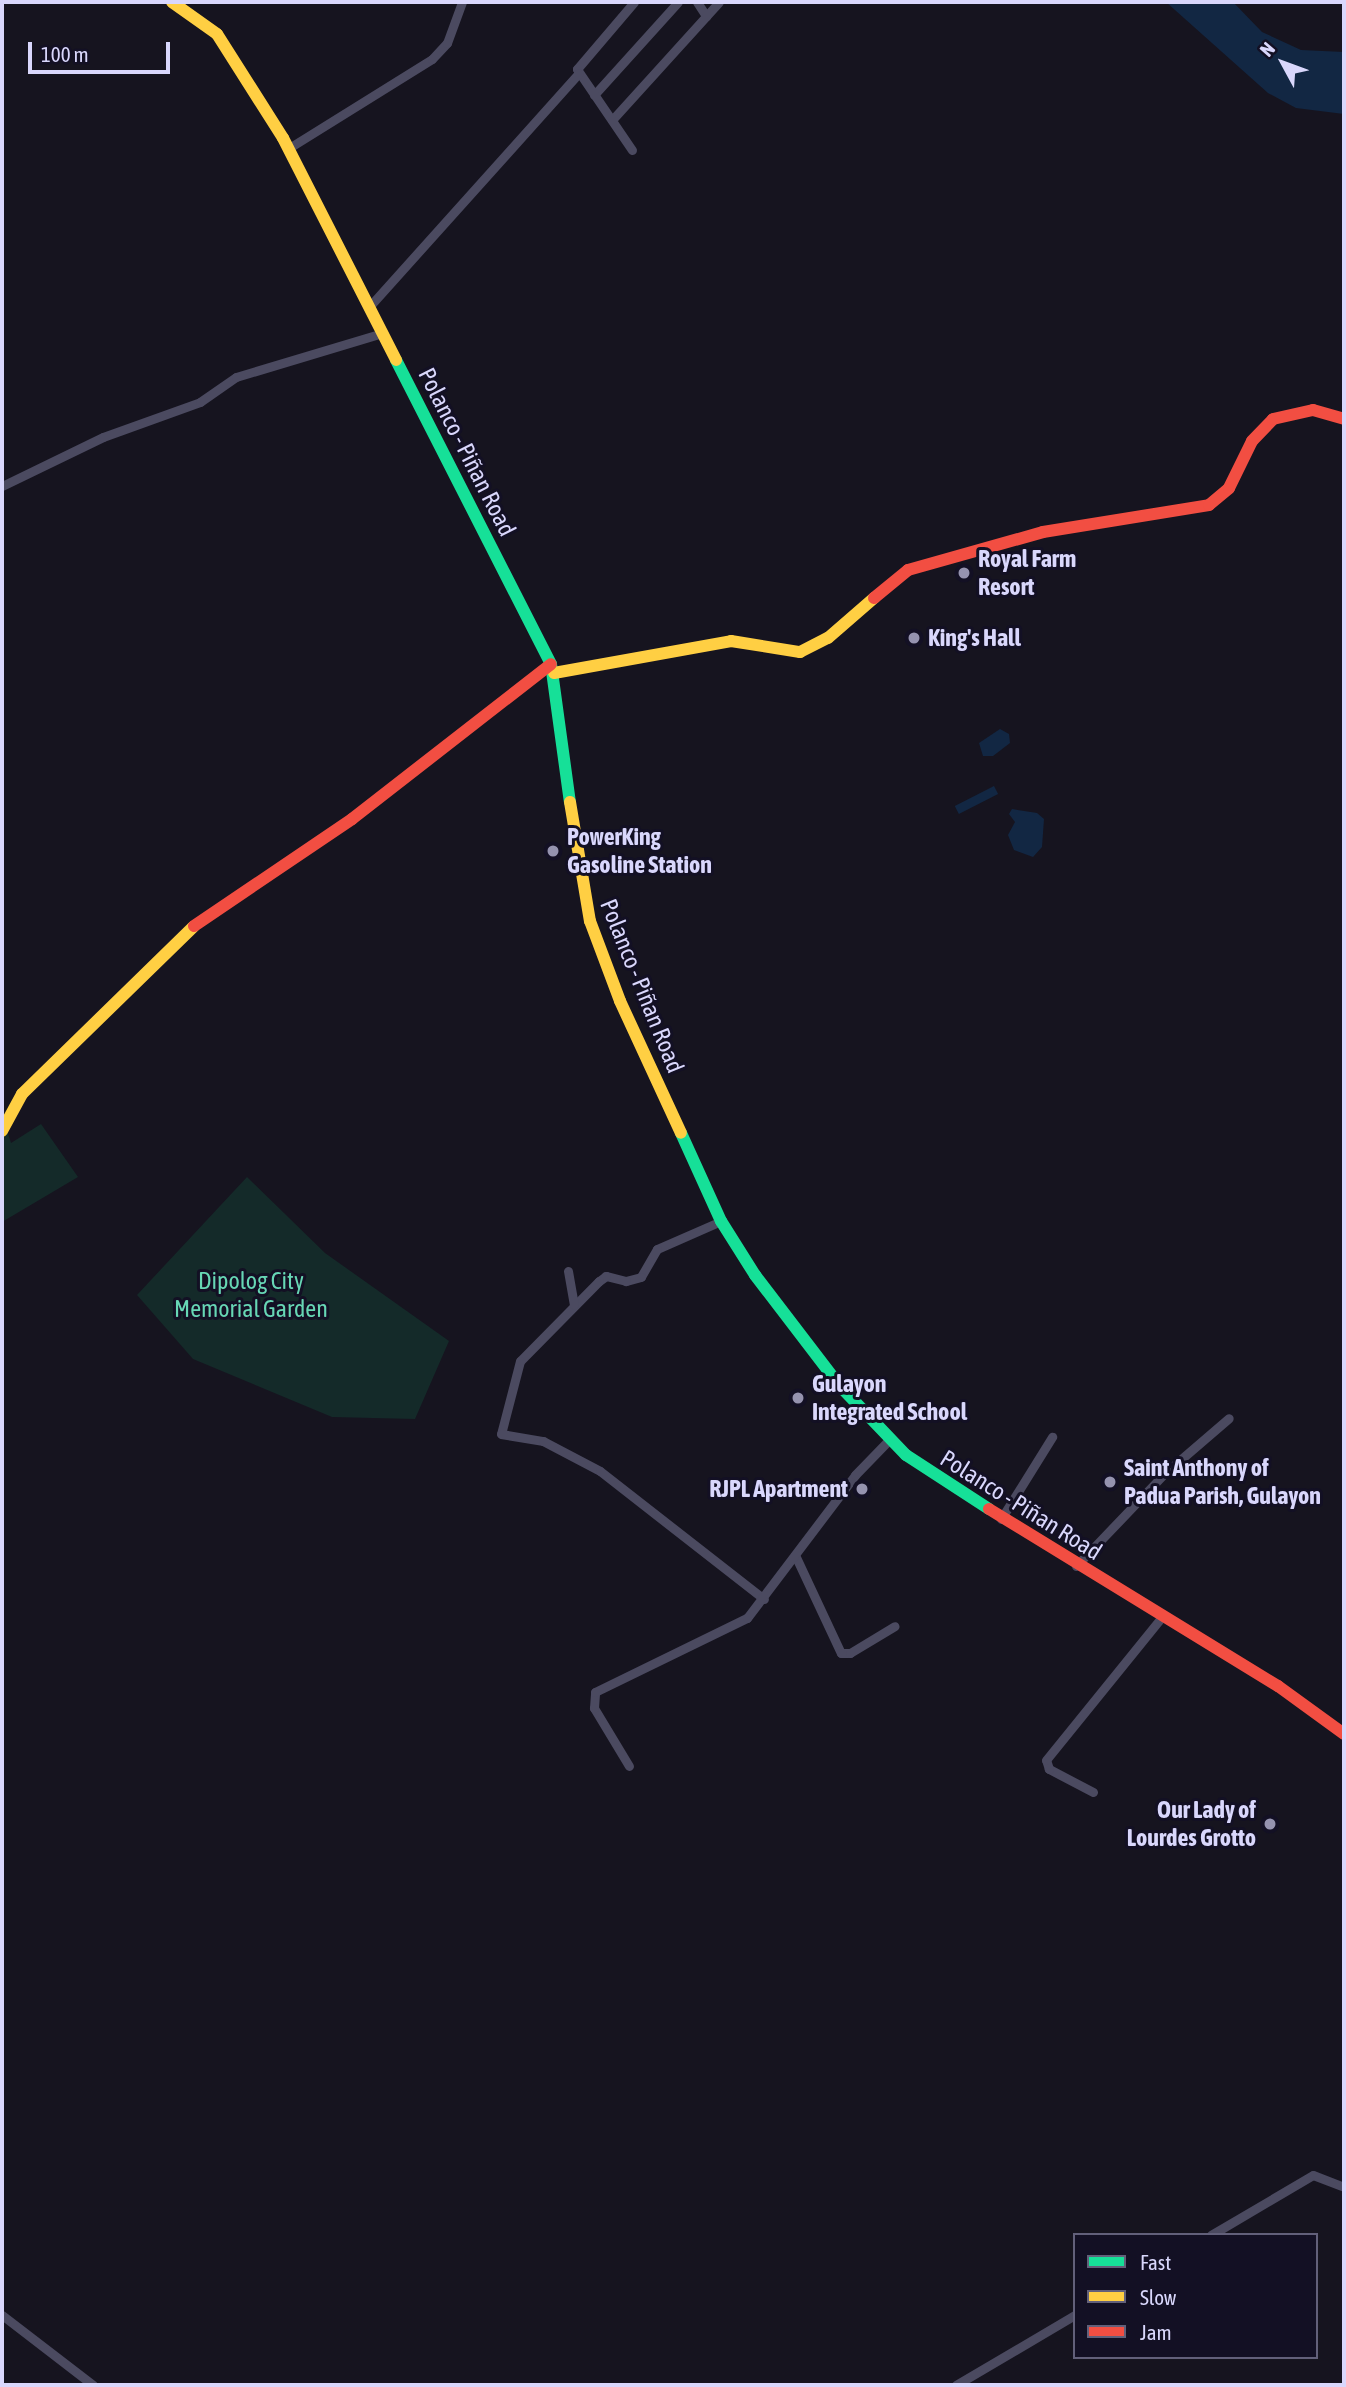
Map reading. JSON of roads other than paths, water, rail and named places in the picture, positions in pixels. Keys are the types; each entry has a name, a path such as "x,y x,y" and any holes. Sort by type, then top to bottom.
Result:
{"main road":[{"name":"Polanco - Piñan Road","path":"172,2 217,34 289,148 552,668 579,872 590,921 620,1001 721,1221 783,1315 888,1441 1000,1519 1295,1697 1344,1734"},
{"path":"2,1131 22,1094 181,935 352,819 552,668 731,641 800,652 828,638 908,570 1043,532 1209,505 1229,488 1252,441 1273,419 1313,410 1344,419"}],"street":[{"path":"289,148 432,59 447,43 462,2"},
{"path":"632,150 579,73 579,66 634,2"},
{"path":"594,95 678,2"},
{"path":"697,2 706,16"},
{"path":"612,120 719,2"},
{"path":"369,307 579,73"},
{"path":"2,486 103,438 200,402 236,377 383,333"},
{"path":"721,1221 657,1249 641,1277 626,1281 606,1276 575,1304 520,1361 501,1434 543,1441 600,1471 764,1599"},
{"path":"568,1270 575,1304"},
{"path":"1076,1566 1165,1473 1229,1418"},
{"path":"1000,1519 1052,1437"},
{"path":"629,1766 594,1708 595,1692 738,1624 764,1599 855,1475 888,1441"},
{"path":"795,1555 841,1653 850,1653 895,1626"},
{"path":"1093,1792 1049,1769 1046,1760 1162,1617"},
{"path":"1214,2233 1313,2175 1344,2188"},
{"path":"2,2315 93,2385"},
{"path":"956,2385 1073,2316"}],"water":[{"path":"1166,2 1233,2 1262,32 1301,50 1344,52 1344,114 1296,108 1268,93"},
{"path":"1000,729 1009,734 1010,743 993,756 983,756 979,743"},
{"path":"994,786 998,794 959,814 955,806"},
{"path":"1012,809 1037,813 1044,819 1042,847 1033,857 1014,850 1008,835 1015,822 1009,814"}],"place":[{"name":"Royal Farm Resort","path":"964,573"},
{"name":"King's Hall","path":"914,638"},
{"name":"PowerKing Gasoline Station","path":"553,851"},
{"name":"Gulayon Integrated School","path":"798,1398"},
{"name":"Saint Anthony of Padua Parish, Gulayon","path":"1110,1482"},
{"name":"RJPL Apartment","path":"862,1489"},
{"name":"Our Lady of Lourdes Grotto","path":"1270,1824"}],"park label":[{"name":"Dipolog City Memorial Garden","path":"251,1295"}]}
